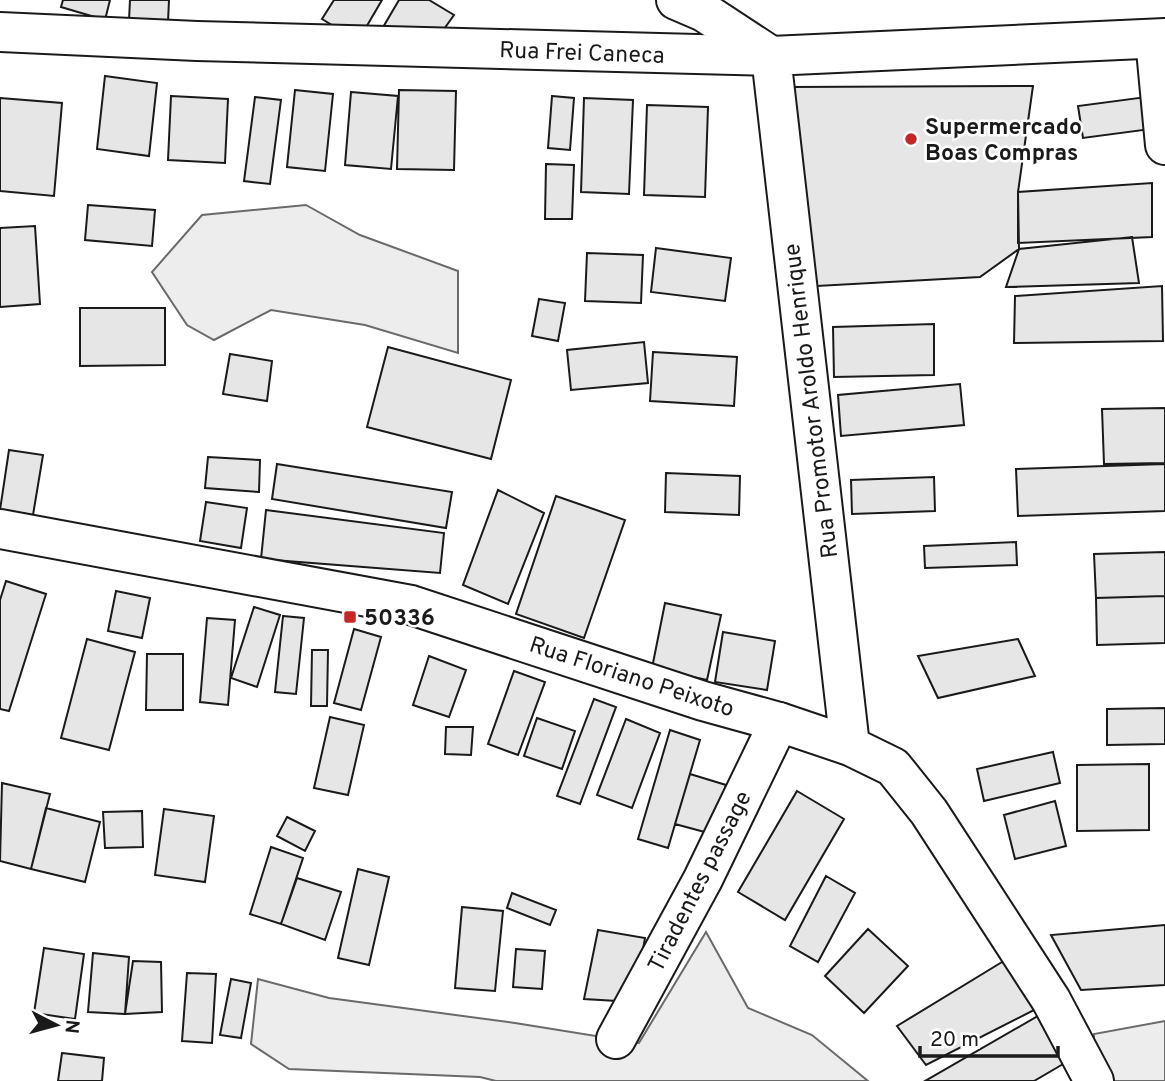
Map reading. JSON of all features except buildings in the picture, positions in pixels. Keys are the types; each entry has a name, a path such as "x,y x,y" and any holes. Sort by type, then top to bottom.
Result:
{"street":[{"path":"694,4 711,55"},
{"path":"694,4 771,56"},
{"name":"Rua Frei Caneca","path":"0,32 211,41 771,56 1160,38"},
{"path":"1160,38 1165,145"},
{"name":"Rua Promotor Aroldo Henrique","path":"771,56 850,746"},
{"name":"Rua Floriano Peixoto","path":"0,529 411,606 850,746 893,768 929,812 1051,1000 1094,1081"},
{"name":"Tiradentes passage","path":"617,1040 703,879 779,722"}],"shaded area":[{"path":"306,205 360,235 458,271 458,353 365,325 271,310 214,340 187,325 152,272 202,215"},
{"path":"706,932 748,1008 812,1035 868,1081 496,1081 480,1077 289,1069 251,1044 258,979 329,998 639,1043"},
{"path":"1165,1021 1165,1081 1100,1081 1093,1063 1094,1034"}],"place":[{"name":"Supermercado Boas Compras","path":"911,139"},
{"name":"50336","path":"350,617"}]}
